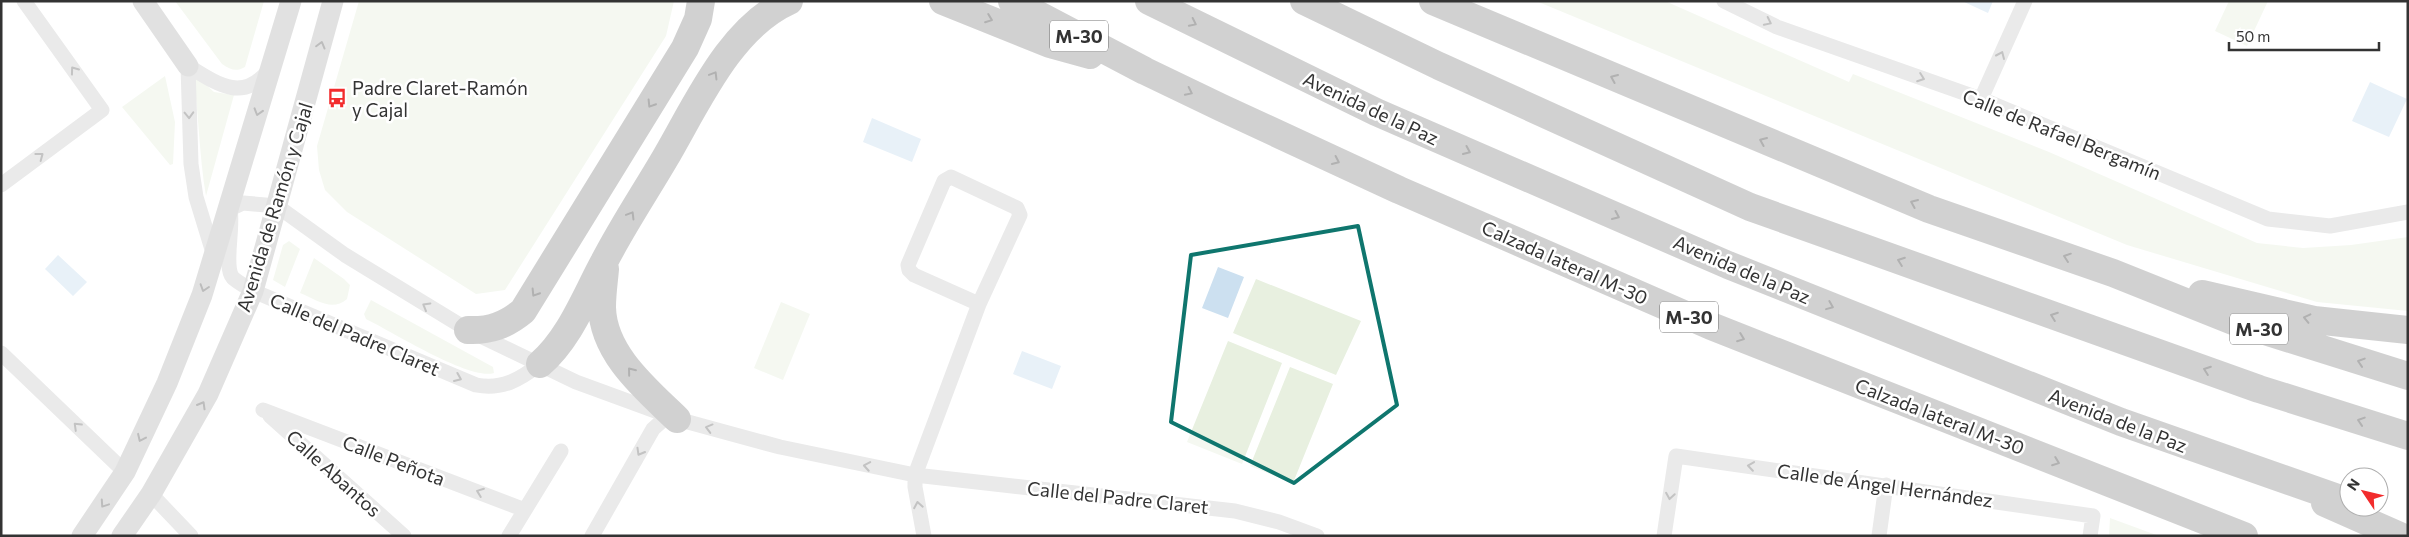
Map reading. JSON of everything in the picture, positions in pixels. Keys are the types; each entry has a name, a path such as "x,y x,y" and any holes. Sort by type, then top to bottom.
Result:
{"highway":[{"path":"468,330 483,331 497,327 523,311 685,48 698,19 701,1"},
{"path":"540,364 562,340 606,257 720,64 756,21 789,1"},
{"path":"943,1 1050,44 1145,71"},
{"name":"Calzada lateral M-30","path":"1012,1 1145,71 1399,190 1711,326 2244,536"},
{"name":"Avenida de la Paz","path":"1149,1 1376,112 1728,265 2121,422 2241,466 2339,499"},
{"name":"M-30","path":"1434,1 1929,209 2113,272 2233,321 2408,376"},
{"path":"1304,2 1439,66 1750,207 2259,389 2408,436"},
{"path":"606,257 602,307 604,324 612,346 640,383 674,418"},
{"path":"2113,272 2314,320 2408,330"},
{"path":"2241,466 2400,536"},
{"path":"2389,516 2408,522"}],"main road":[{"path":"143,1 188,66"},
{"path":"82,536 125,472 167,383 202,295 230,209 291,1"},
{"name":"Avenida de Ramón y Cajal","path":"122,536 151,494 208,394 253,291 333,1"}],"street":[{"path":"1,185 102,110 24,1"},
{"name":"Calle de Rafael Bergamín","path":"1724,1 1777,27 1981,99 2268,219 2330,226 2408,212"},
{"path":"1981,99 2025,1"},
{"path":"188,66 218,83 242,88 257,82 272,66"},
{"path":"188,66 190,164 196,197 214,256"},
{"path":"924,536 915,488 915,474 979,304 1020,215 1020,211 951,177 944,181 908,265 909,270 914,275 979,304"},
{"path":"230,209 243,203 277,206"},
{"name":"Calle del Padre Claret","path":"277,206 344,255 468,330 576,382 674,418 780,447 915,474 1226,510 1279,522 1317,536"},
{"name":"Calle del Padre Claret","path":"230,209 233,221 228,268 232,277 253,291 476,385 499,387 511,384 540,364"},
{"path":"1,353 125,472"},
{"name":"Calle Peñota","path":"264,410 525,510"},
{"name":"Calle Abantos","path":"264,410 404,536"},
{"path":"592,536 653,429 663,420 674,418"},
{"path":"509,536 561,451"},
{"name":"Calle de Ángel Hernández","path":"1664,536 1676,456 2092,516 2090,536"},
{"path":"1880,536 1886,485"},
{"path":"151,494 190,536"}],"highlighted area":[{"path":"1358,226 1397,405 1294,483 1171,422 1191,255"}],"green space":[{"path":"175,1 264,1 245,67 234,70 222,64"},
{"path":"359,1 674,1 666,36 505,290 476,294 347,212 325,190 319,170 317,146"},
{"path":"1536,1 1665,1 1849,82 1853,74 2049,152 2257,243 2303,248 2351,245 2408,237 2408,311 2317,302 2127,245"},
{"path":"2229,1 2268,1 2247,46 2215,31"},
{"path":"193,73 214,92 234,95 206,196 197,104"},
{"path":"165,76 175,122 173,164 170,165 122,107"},
{"path":"289,241 300,249 285,287 273,280 283,245"},
{"path":"314,258 350,285 347,299 336,305 330,305 300,293"},
{"path":"1256,279 1361,321 1336,375 1233,333"},
{"path":"371,300 493,367 494,373 467,370 450,363 366,319 364,314"},
{"path":"781,302 810,314 783,380 754,368"},
{"path":"1228,341 1282,363 1242,464 1187,442"},
{"path":"1290,367 1333,384 1293,483 1250,466"},
{"path":"2110,518 2159,536 2109,536"}],"water":[{"path":"1962,1 1993,1 1988,13"},
{"path":"2370,82 2407,99 2389,137 2352,121"},
{"path":"872,118 921,139 912,162 863,142"},
{"path":"58,255 87,282 73,296 45,269"},
{"path":"1218,267 1244,277 1228,318 1202,308"},
{"path":"1022,351 1061,366 1052,389 1013,374"}],"place":[{"name":"Padre Claret-Ramón y Cajal","path":"337,98"}]}
